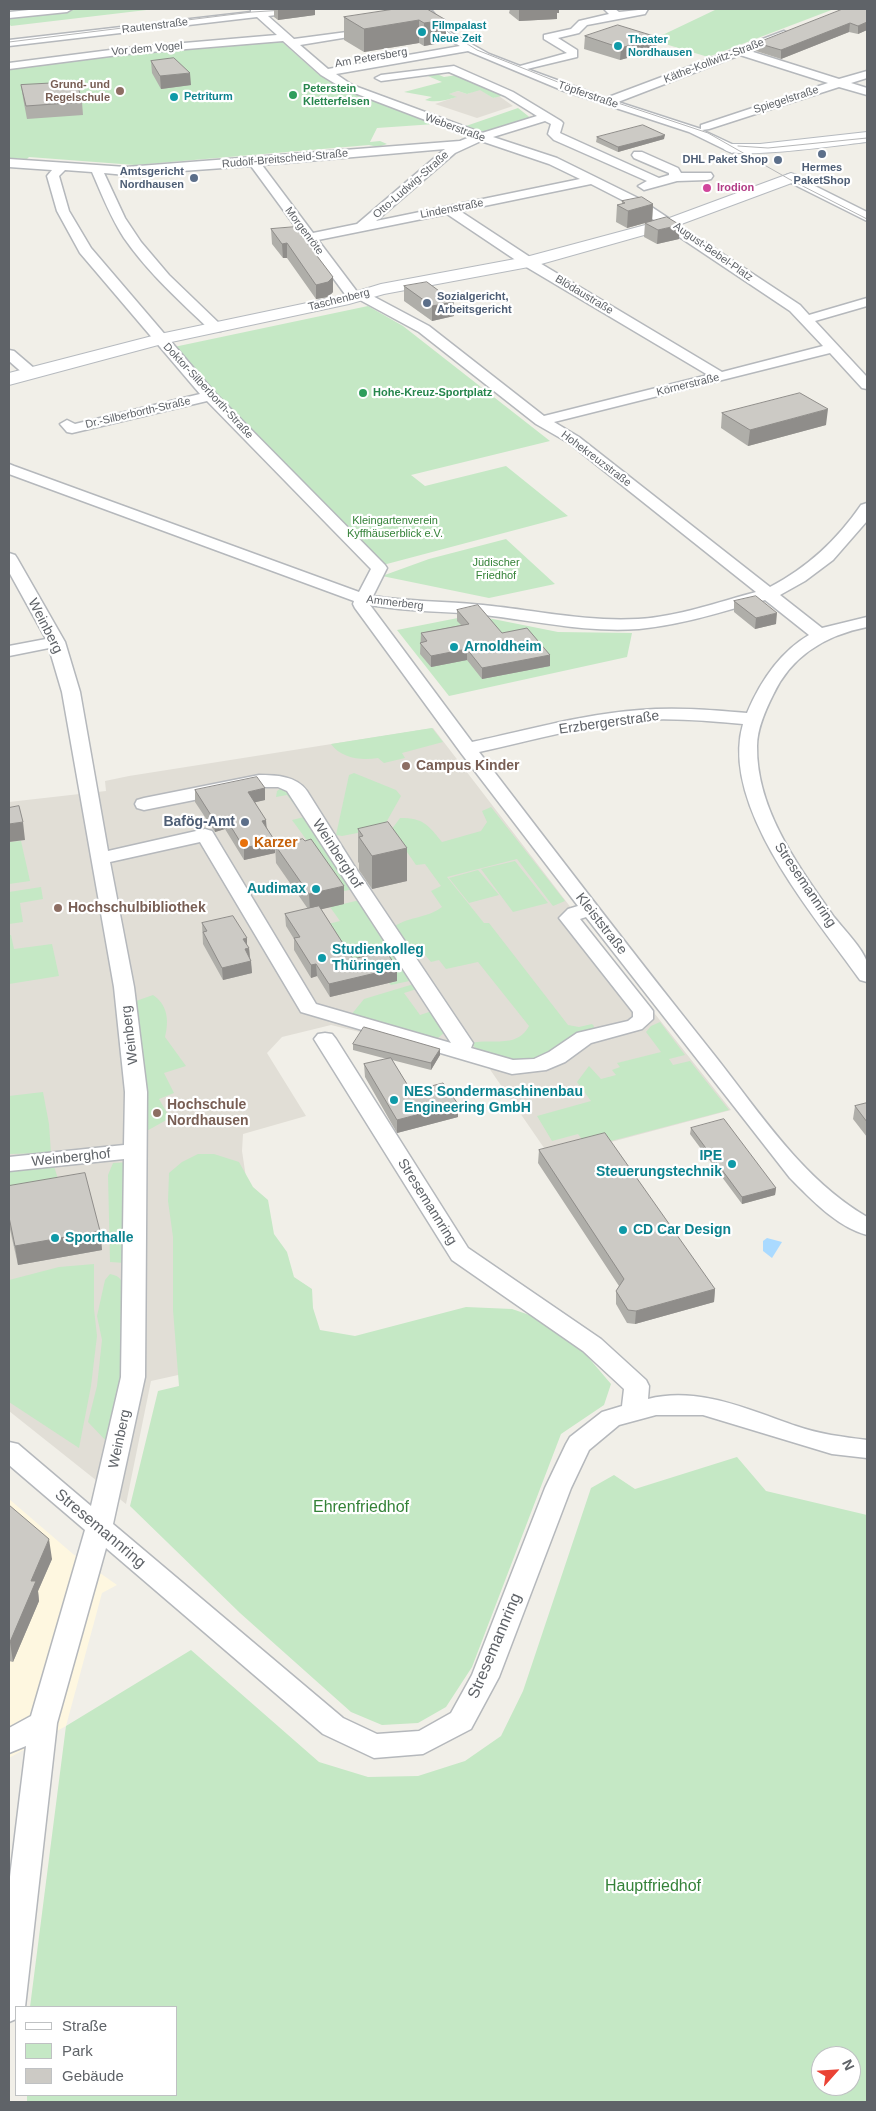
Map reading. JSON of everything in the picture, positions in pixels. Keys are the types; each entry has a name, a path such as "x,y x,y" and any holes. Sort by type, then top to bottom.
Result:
{"main road":[{"path":"739,150 867,137"},
{"path":"767,165 769,155 795,145"},
{"path":"739,150 790,178"},
{"name":"August-Bebel-Platz","path":"670,223 790,178"},
{"name":"Taschenberg","path":"9,379 160,339 358,297 381,289 528,262 670,223"}],"street":[{"path":"9,15 67,9"},
{"name":"Rautenstraße","path":"9,38 278,9"},
{"name":"Rautenstraße","path":"9,43 257,11 301,9"},
{"path":"418,9 436,9"},
{"path":"418,9 430,14 437,26 451,31"},
{"path":"525,66 573,55 568,48 548,37 574,31 583,23 613,12 641,12 643,9"},
{"name":"Weberstraße","path":"257,11 321,70 348,87 483,138 553,161 619,193 670,223"},
{"name":"Vor dem Vogel","path":"9,66 126,50 289,41 386,28"},
{"name":"Käthe-Kollwitz-Straße","path":"611,100 798,29"},
{"name":"Töpferstraße","path":"451,31 525,66 611,100 705,127 739,150"},
{"name":"Töpferstraße","path":"451,31 468,48 506,65 694,130 739,150"},
{"name":"Am Petersberg","path":"321,70 468,48"},
{"path":"740,51 867,92"},
{"path":"381,78 450,68 509,94 556,124 554,134 558,137 658,182"},
{"name":"Spiegelstraße","path":"705,127 867,74"},
{"path":"398,107 423,102 400,94"},
{"name":"Rudolf-Breitscheid-Straße","path":"9,162 98,170 140,171 254,162 461,144 544,117"},
{"path":"488,124 506,130"},
{"name":"Otto-Ludwig-Straße","path":"361,227 451,150 461,144"},
{"path":"638,155 674,171 676,177"},
{"name":"Morgenröte","path":"254,162 309,238 358,297"},
{"name":"Doktor-Silberborth-Straße","path":"61,167 53,176 63,211 85,250 210,396 379,568 363,599"},
{"path":"98,170 116,212 134,244 162,276 216,328"},
{"path":"619,193 676,177 707,176"},
{"path":"790,178 867,217"},
{"name":"Lindenstraße","path":"309,238 594,180"},
{"name":"Blödaustraße","path":"449,209 528,262 721,377"},
{"name":"August-Bebel-Platz","path":"670,223 795,308 808,319 867,385"},
{"name":"Hohekreuzstraße","path":"358,297 424,329 541,421 574,440 820,635"},
{"path":"808,319 867,302"},
{"name":"Körnerstraße","path":"541,421 834,348"},
{"path":"9,354 30,372"},
{"name":"Dr.-Silberborth-Straße","path":"67,424 72,429 210,396"},
{"name":"Ammerberg","path":"9,469 363,599 398,605 484,610 605,625 668,620 769,594 799,578 827,557 862,517 867,508"},
{"name":"Weinberg","path":"9,558 56,642 71,692 132,1041 136,1092 133,1377 99,1528 44,1723 9,2008"},
{"name":"Kleiststraße","path":"363,599 361,604 467,749 590,910 790,1165 822,1199 867,1228"},
{"name":"Stresemannring","path":"867,622 820,635 790,660 772,681 753,719 748,746 749,765 757,797 769,830 790,866 861,955 867,976"},
{"path":"848,626 867,641"},
{"path":"9,651 56,642"},
{"name":"Erzbergerstraße","path":"467,749 596,722 640,715 682,714 753,719"},
{"name":"Weinberghof","path":"144,804 259,781 278,780 291,784 298,790 343,864 462,1043 460,1050"},
{"path":"101,858 205,835 308,1008 460,1050 498,1064 524,1067 557,1057 574,1043 584,1038 635,1025 643,1019 643,1011 570,918 575,913 590,910"},
{"name":"Stresemannring","path":"325,1039 460,1254 592,1345 636,1398 656,1406 703,1406 756,1420 832,1445 867,1449"},
{"name":"Weinberghof","path":"9,1164 134,1151"},
{"name":"Stresemannring","path":"9,1451 333,1726 374,1746 423,1742 461,1721 485,1677 558,1488 579,1444 636,1398"},
{"path":"9,1742 44,1723"}],"shaded area":[{"path":"480,89 493,98 499,96 513,106 477,118 435,104 456,97 448,94 458,91 467,94"},
{"name":"Hochschule Nordhausen","path":"433,728 575,913 731,1110 551,1158 489,1068 442,1052 331,1025 282,1037 267,1053 306,1116 243,1134 242,1151 258,1257 278,1353 151,1381 126,1504 9,1411 9,802 106,791 105,781 129,776"},
{"path":"9,1499 73,1554 117,1585 102,1593 66,1726 9,1758"}],"green space":[{"path":"70,9 155,9 11,26 9,24 9,18"},
{"path":"717,9 834,9 708,57 652,40"},
{"path":"281,41 318,74 343,89 435,124 377,128 370,142 380,141 387,144 378,147 369,145 135,165 29,157 27,159 9,158 9,69 78,59"},
{"path":"432,72 444,77 457,75 506,95 493,98 480,90 467,94 458,91 449,94 457,97 433,101 425,100 432,97 404,92 442,82 423,74"},
{"path":"518,108 532,119 488,133 466,126"},
{"name":"Hohe-Kreuz-Sportplatz","path":"368,306 403,326 550,441 411,475 425,486 506,466 568,516 383,565 214,394 174,347"},
{"name":"Jüdischer Friedhof","path":"506,539 555,584 489,598 382,576 429,559"},
{"path":"473,615 558,632 632,633 627,657 449,696 397,630"},
{"path":"432,728 443,742 402,753 405,758 384,763 378,758 358,759 340,753 331,744"},
{"path":"354,773 396,790 401,796 383,828 342,836 336,835 349,775"},
{"path":"284,786 354,889 344,891 292,820 304,817 287,795 276,797 277,791"},
{"path":"491,807 565,901 553,906 517,859 447,877 484,923 489,923 568,1025 579,1027 592,1024 594,1026 593,1030 557,1050 546,1055 521,1060 493,1056 481,1051 471,1043 518,1038 529,1026 478,962 446,969 439,960 431,962 421,950 407,953 391,929 403,922 430,914 442,907 431,891 441,886 425,864 416,865 398,839 389,833 400,818 420,821 433,831 442,842 481,831 487,822 482,811"},
{"path":"21,841 30,881 9,884 9,842"},
{"path":"515,861 548,903 513,912 481,869"},
{"path":"478,870 499,895 469,903 449,878"},
{"path":"41,887 43,899 20,903 23,922 9,924 9,892"},
{"path":"360,900 414,980 391,985 389,983 397,981 354,972 324,925 340,921 330,907"},
{"path":"9,935 11,935 14,949 52,944 59,976 9,984"},
{"path":"417,983 420,988 404,993 420,1015 435,1010 445,1032 438,1038 425,1037 351,1015 364,999"},
{"path":"153,995 162,1004 166,1014 165,1037 186,1066 164,1073 174,1093 159,1099 170,1118 143,1133 132,1010 136,1001"},
{"path":"660,1022 685,1055 669,1059 673,1065 690,1061 729,1110 588,1147 578,1134 552,1141 537,1116 591,1101 577,1082 589,1066 601,1079 616,1075 612,1070 620,1067 617,1063 661,1052 646,1032 651,1026"},
{"path":"43,1092 49,1124 51,1153 9,1154 9,1096"},
{"name":"Ehrenfriedhof","path":"198,1154 214,1154 239,1162 253,1187 268,1200 274,1234 287,1252 294,1277 312,1289 313,1308 320,1330 355,1336 466,1307 512,1309 547,1321 583,1348 588,1357 611,1384 604,1405 561,1434 472,1667 446,1707 418,1723 382,1725 351,1712 240,1613 130,1506 158,1391 179,1386 173,1310 173,1237 168,1201 169,1173 182,1162"},
{"path":"131,1162 125,1263 110,1262 108,1175 113,1163"},
{"path":"54,1166 58,1179 9,1206 9,1171"},
{"path":"94,1264 94,1309 97,1336 91,1386 79,1448 9,1402 9,1280 59,1267"},
{"path":"110,1274 120,1279 125,1290 121,1378 110,1445 88,1422 97,1386 102,1340 97,1316 105,1280"},
{"name":"Hauptfriedhof","path":"737,1457 766,1491 867,1515 867,2102 27,2102 27,2096 178,2096 178,2006 30,2006 66,1726 191,1650 319,1762 368,1777 418,1776 465,1761 501,1736 523,1691 591,1488 614,1475 635,1489"}],"water":[{"path":"767,1238 782,1242 772,1258 763,1251 763,1241"}],"building":[{"path":"395,9 427,9 446,20 424,23 419,20 364,29 344,17"},
{"path":"843,9 867,9 867,22 858,26 850,23 781,50 757,43"},
{"path":"618,25 657,37 621,48 585,36"},
{"path":"174,58 190,73 160,76 151,61"},
{"path":"77,82 82,102 26,106 21,85"},
{"path":"643,125 665,135 618,147 597,137"},
{"path":"642,197 653,204 628,211 617,205 625,203 622,201"},
{"path":"667,217 680,225 658,230 645,223"},
{"path":"295,227 333,277 328,282 316,285 287,243 282,244 271,229"},
{"path":"427,282 454,302 432,306 404,286"},
{"path":"800,393 828,409 750,430 722,413"},
{"path":"756,596 777,613 756,618 734,601"},
{"path":"478,605 502,633 527,628 550,655 482,668 467,649 431,656 420,643 427,641 421,633 469,624 457,610"},
{"path":"257,777 265,788 248,792 266,820 262,821 275,841 244,848 225,817 214,820 195,790"},
{"path":"19,806 23,822 9,824 9,808"},
{"path":"388,822 407,848 372,856 359,837 363,836 358,829"},
{"path":"303,839 305,841 311,839 344,886 309,894 275,845"},
{"name":"Studienkolleg Thüringen","path":"319,906 353,959 386,951 397,968 329,984 316,964 311,965 294,938 300,937 285,914"},
{"path":"233,916 247,938 243,939 249,948 245,949 251,961 222,968 203,932 207,931 202,923"},
{"path":"364,1027 440,1049 431,1063 353,1044"},
{"path":"391,1058 410,1089 408,1092 443,1083 458,1104 397,1120 364,1064"},
{"path":"867,1103 867,1122 855,1106"},
{"name":"IPE Steuerungstechnik","path":"724,1119 776,1188 742,1197 691,1128"},
{"name":"CD Car Design","path":"605,1133 715,1289 636,1311 628,1310 616,1291 624,1279 539,1150"},
{"name":"Sporthalle","path":"85,1173 100,1231 15,1246 9,1217 9,1186"},
{"path":"9,1505 49,1539 31,1581 36,1581 10,1642 9,1642"}],"tram line":[{"path":"9,42 252,12 301,9"},
{"path":"431,9 448,32 477,50 573,88 708,133 789,179 867,219"},
{"path":"738,146 768,148 867,138"}],"place":[{"name":"Filmpalast Neue Zeit","path":"422,32"},
{"name":"Theater Nordhausen","path":"618,46"},
{"name":"Grund- und Regelschule","path":"120,91"},
{"name":"Peterstein Kletterfelsen","path":"293,95"},
{"name":"Petriturm","path":"174,97"},
{"name":"Hermes PaketShop","path":"822,154"},
{"name":"DHL Paket Shop","path":"778,160"},
{"name":"Amtsgericht Nordhausen","path":"194,178"},
{"name":"Irodion","path":"707,188"},
{"name":"Sozialgericht, Arbeitsgericht","path":"427,303"},
{"name":"Hohe-Kreuz-Sportplatz","path":"363,393"},
{"name":"Arnoldheim","path":"454,647"},
{"name":"Campus Kinder","path":"406,766"},
{"name":"Bafög-Amt","path":"245,822"},
{"name":"Karzer","path":"244,843"},
{"name":"Audimax","path":"316,889"},
{"name":"Hochschulbibliothek","path":"58,908"},
{"name":"Studienkolleg Thüringen","path":"322,958"},
{"name":"NES Sondermaschinenbau Engineering GmbH","path":"394,1100"},
{"name":"Hochschule Nordhausen","path":"157,1113"},
{"name":"IPE Steuerungstechnik","path":"732,1164"},
{"name":"CD Car Design","path":"623,1230"},
{"name":"Sporthalle","path":"55,1238"}],"park label":[{"name":"Kleingartenverein Kyffhäuserblick e.V.","path":"395,527"}]}
